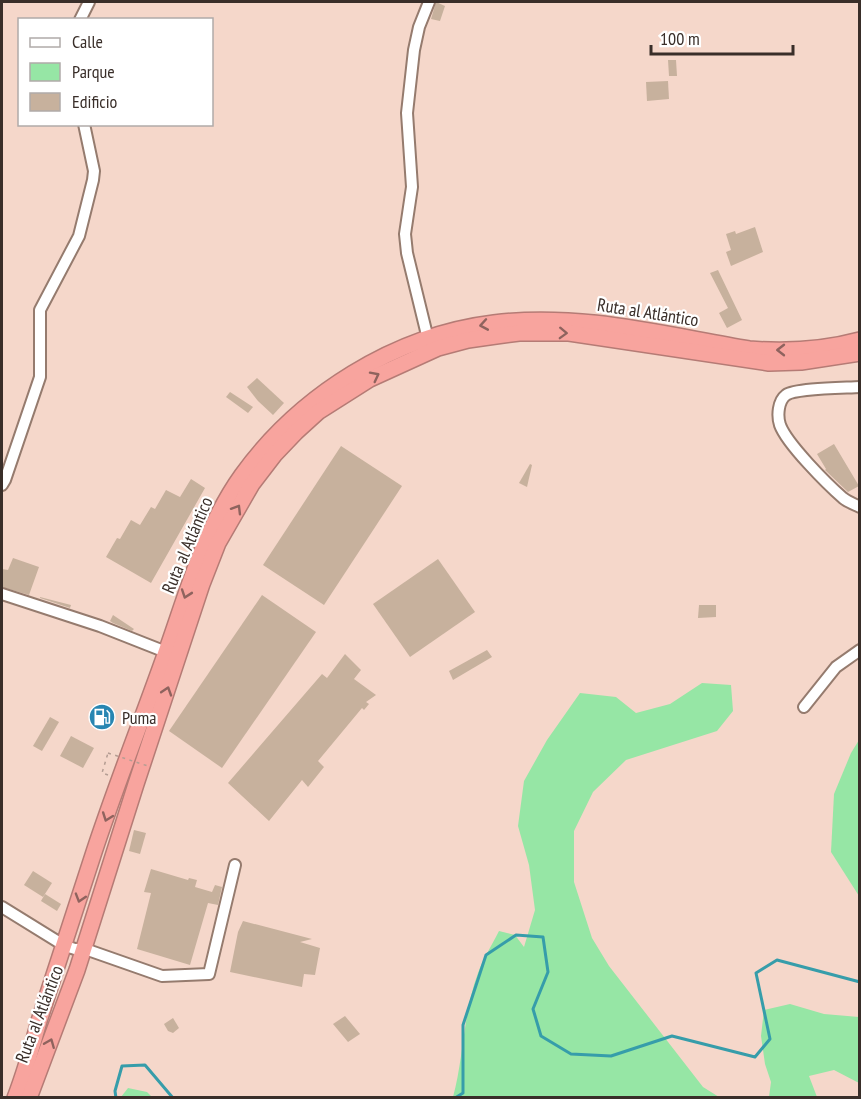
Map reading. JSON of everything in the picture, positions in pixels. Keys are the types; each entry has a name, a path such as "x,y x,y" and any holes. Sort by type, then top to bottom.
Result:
{"highway":[{"name":"Ruta al Atlántico","path":"15,1098 95,849 190,580 211,531 241,476 266,445 311,402 379,360 428,339 490,323 542,319 587,322 774,351 826,348 860,340"},
{"name":"Ruta al Atlántico","path":"29,1098 85,949 202,584 218,543 246,493 275,454 318,412 370,379 438,348 468,340 519,333 586,334 769,363 810,362 860,353"},
{"path":"110,868 112,843 133,781 132,776 127,774 120,779"}],"street":[{"path":"81,18 89,2"},
{"path":"428,339 406,253 405,234 412,187 408,113 414,50 419,27 429,2"},
{"path":"2,485 40,377 40,310 80,236 93,180 94,171 84,126"},
{"path":"860,387 797,392 786,395 778,411 780,424 787,438 845,500 860,507"},
{"path":"2,594 100,626 166,652"},
{"path":"804,707 836,667 860,650"},
{"path":"2,907 75,950 85,949 162,976 209,974 235,865"}],"path":[{"path":"102,773 108,753 150,767"}],"green space":[{"path":"702,683 731,685 733,711 717,731 626,760 593,792 574,831 574,882 592,938 609,966 703,1087 719,1097 453,1097 469,1004 480,968 499,931 515,935 524,947 535,910 529,865 518,826 524,781 547,740 580,693 616,697 636,713 670,704"},
{"path":"859,740 859,896 831,852 834,794"},
{"path":"790,1004 824,1014 859,1017 859,1083 834,1070 809,1076 817,1097 769,1097 771,1082 765,1064 761,1036 764,1010"},
{"path":"128,1088 147,1092 152,1097 121,1097"}],"building":[{"path":"436,2 445,6 440,21 431,19"},
{"path":"668,60 676,60 677,76 669,76"},
{"path":"668,81 669,99 647,101 646,82"},
{"path":"755,227 763,252 731,266 726,252 731,250 726,234 735,231 736,234"},
{"path":"718,270 742,320 727,328 719,313 728,308 710,273"},
{"path":"257,378 284,403 273,415 247,387"},
{"path":"230,392 253,407 248,413 226,397"},
{"path":"834,444 859,486 848,492 825,470 817,454"},
{"path":"341,446 402,486 324,605 263,565"},
{"path":"530,464 532,465 527,487 519,483"},
{"path":"191,479 205,488 151,583 106,557 131,520 140,525 151,507 155,509 166,490 180,497"},
{"path":"13,558 39,567 29,595 2,587 2,569 8,570"},
{"path":"438,559 475,612 410,657 373,604"},
{"path":"262,595 316,632 222,768 169,731"},
{"path":"40,597 71,605 70,608"},
{"path":"699,605 716,605 716,617 698,618"},
{"path":"113,615 134,629 132,631 110,621"},
{"path":"487,650 492,657 453,680 449,671"},
{"path":"345,654 361,670 354,679 376,695 366,702 369,704 364,710 362,708 318,761 324,767 308,787 302,780 269,821 228,783 322,674 327,678"},
{"path":"50,717 59,722 42,751 33,746"},
{"path":"71,736 94,748 83,768 60,756"},
{"path":"134,830 146,833 140,854 129,851"},
{"path":"151,869 188,880 189,878 197,880 195,887 212,892 215,885 222,887 218,905 208,903 190,965 137,949 151,893 144,892"},
{"path":"33,871 52,883 43,897 24,885"},
{"path":"45,894 61,904 57,911 41,901"},
{"path":"243,921 312,939 300,942 320,948 315,975 304,974 302,987 230,972 238,932"},
{"path":"345,1016 360,1034 348,1042 333,1024"},
{"path":"173,1018 179,1028 173,1033 168,1031 164,1024"}],"waterway":[{"path":"455,1098 463,1093 463,1025 486,955 516,935 543,937 548,972 533,1009 541,1036 571,1054 611,1056 672,1036 755,1057 770,1039 756,973 777,960 860,982"},
{"path":"116,1098 115,1091 122,1066 145,1065 173,1098"}],"place":[{"name":"Puma","path":"102,717"}]}
